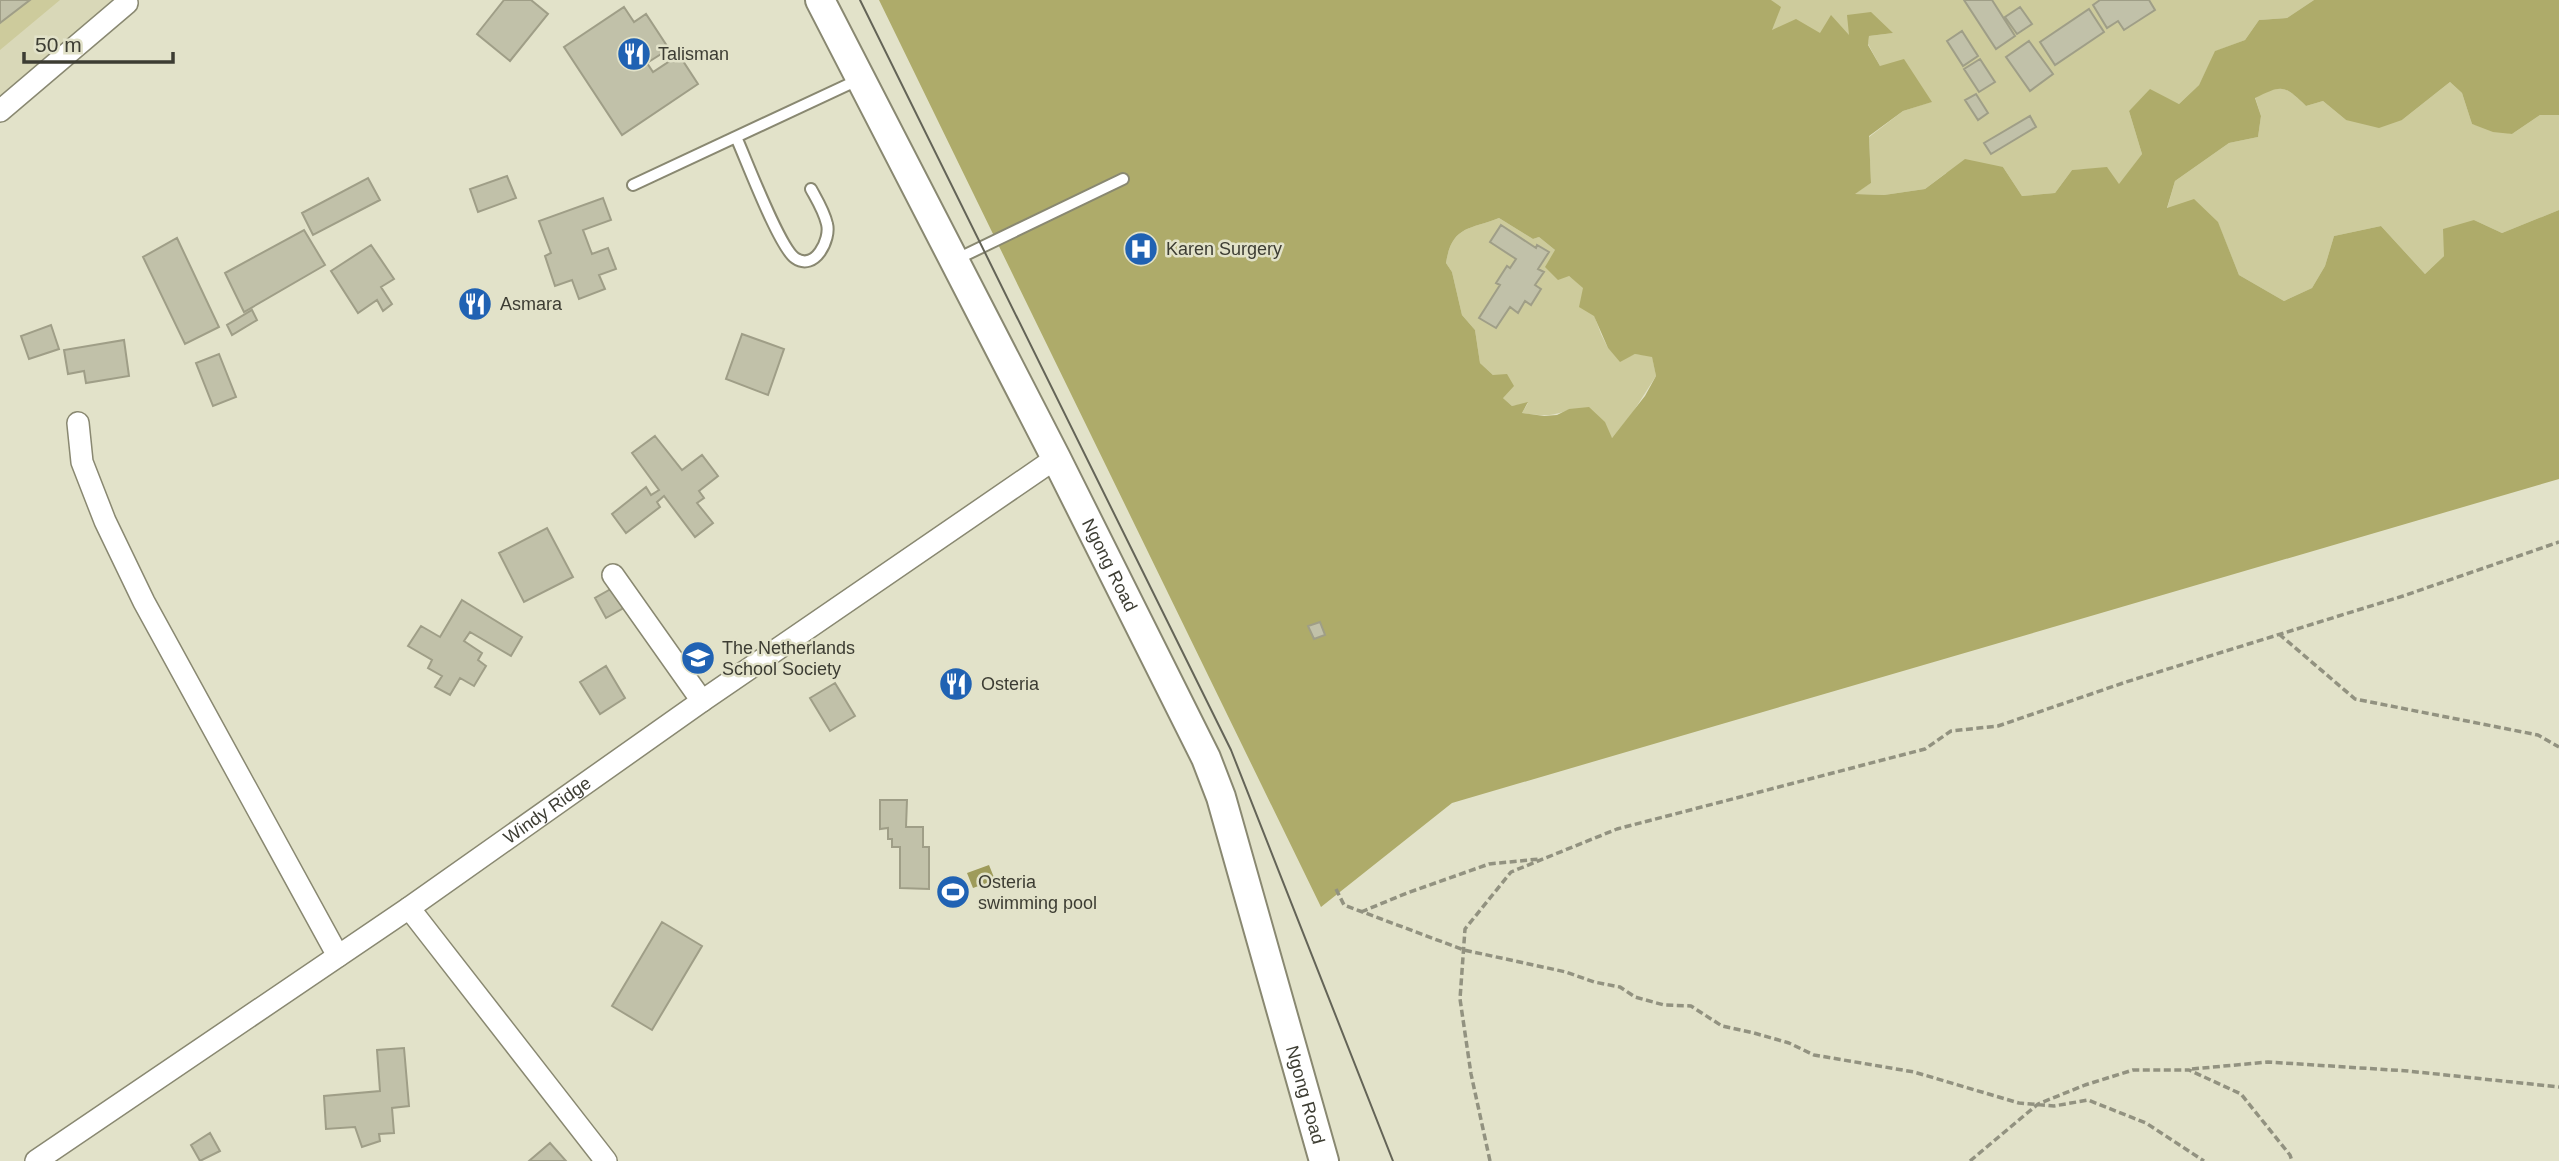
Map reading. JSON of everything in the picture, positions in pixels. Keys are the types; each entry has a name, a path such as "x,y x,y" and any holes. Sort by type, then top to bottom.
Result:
{"main road":[{"name":"Ngong Road","path":"820,0 1056,458 1206,758 1221,797 1324,1161"}],"street":[{"path":"0,111 127,3"},
{"path":"78,423 82,462 105,521 138,590 338,956"},
{"name":"Windy Ridge","path":"36,1161 409,908 1056,458"},
{"path":"613,575 702,702"},
{"path":"409,908 606,1161"}],"lane":[{"path":"633,185 860,79"},
{"path":"736,137 769,215 794,258 802,261 812,259 822,251 828,227 811,189"},
{"path":"954,261 1123,179"}],"path":[{"path":"1490,1161 1471,1074 1460,999 1465,929 1511,872 1617,829 1926,749 1951,731 1998,726 2126,682 2403,596 2559,542"},
{"path":"2279,634 2355,699 2538,734 2559,747"},
{"path":"1361,912 1408,892 1489,864 1543,859"},
{"path":"1336,889 1343,905 1464,950 1566,972 1594,982 1620,987 1635,997 1664,1005 1692,1006 1722,1026 1789,1043 1814,1055 1914,1072 2019,1103 2054,1107 2088,1100 2146,1123 2204,1161"},
{"path":"1970,1160 2038,1104 2133,1069 2189,1070 2268,1062 2408,1071 2559,1087"},
{"path":"2189,1070 2241,1094 2292,1161"}],"shaded area":[{"path":"0,0 126,0 0,101"},
{"path":"0,0 60,0 0,50"},
{"path":"879,0 1771,0 1781,7 1772,30 1796,19 1820,33 1831,15 1849,35 1847,15 1871,12 1893,33 1869,36 1868,45 1880,66 1904,59 1932,102 1903,111 1869,136 1871,183 1855,194 1884,195 1925,189 1965,159 2003,167 2022,196 2055,193 2072,170 2107,167 2119,184 2142,154 2129,111 2150,89 2179,104 2199,85 2215,51 2245,40 2259,20 2287,18 2314,0 2559,0 2559,115 2540,115 2512,134 2493,132 2472,124 2462,93 2450,82 2402,120 2379,128 2346,120 2323,101 2306,106 2288,91 2272,90 2255,98 2261,116 2258,137 2229,143 2175,181 2167,208 2194,199 2218,222 2239,275 2284,301 2312,288 2325,266 2334,236 2381,226 2425,274 2444,256 2443,229 2474,220 2502,233 2559,210 2559,479 1452,803 1321,907","holes":["1499,218 1533,239 1539,237 1555,250 1545,267 1558,280 1569,276 1583,288 1579,307 1594,316 1608,348 1620,362 1635,354 1652,357 1656,376 1645,396 1612,438 1605,422 1589,407 1569,409 1557,415 1522,413 1528,402 1512,406 1503,398 1514,386 1507,374 1493,375 1480,363 1475,330 1462,315 1452,272 1446,263 1452,242 1463,231"]},
{"path":"1771,0 2314,0 2287,18 2259,20 2245,40 2216,51 2199,85 2179,104 2150,90 2129,111 2142,154 2119,185 2107,168 2072,170 2055,193 2022,196 2003,167 1946,173 1925,189 1884,195 1854,194 1871,183 1869,137 1903,111 1931,102 1880,66 1868,44 1869,36 1893,33 1850,36 1771,30"},
{"path":"2450,82 2462,93 2472,124 2512,134 2540,115 2559,115 2559,210 2502,233 2474,220 2425,274 2381,226 2334,236 2325,266 2312,288 2284,301 2239,275 2218,223 2167,209 2175,181 2229,143 2258,137 2261,116 2255,97 2283,89 2288,90 2306,106 2323,101 2346,120 2402,120"},
{"path":"1499,218 1533,239 1539,237 1555,250 1569,276 1584,288 1601,334 1608,348 1620,361 1635,354 1652,356 1656,376 1612,438 1570,409 1546,415 1522,413 1528,403 1512,406 1503,398 1493,375 1480,363 1475,330 1462,315 1452,272 1446,263 1452,242 1457,236 1470,228"},
{"path":"989,865 995,880 973,888 967,873"}],"building":[{"path":"0,0 30,0 0,23"},
{"path":"504,0 531,0 548,14 510,61 477,34"},
{"path":"1964,0 1992,0 2015,36 1996,49"},
{"path":"2100,0 2149,0 2155,10 2124,30 2118,21 2107,28 2093,5"},
{"path":"624,7 634,22 646,14 669,49 647,63 653,72 679,55 698,84 622,135 564,47"},
{"path":"2020,7 2032,24 2017,34 2005,17"},
{"path":"2089,9 2104,32 2055,65 2040,42"},
{"path":"1962,31 1978,56 1963,66 1947,41"},
{"path":"2029,41 2053,74 2030,91 2006,57"},
{"path":"1980,59 1995,82 1979,92 1964,69"},
{"path":"1976,94 1988,113 1978,120 1965,100"},
{"path":"2030,116 2036,127 1991,154 1984,143"},
{"path":"507,176 516,198 478,212 470,189"},
{"path":"368,178 380,200 313,235 302,213"},
{"path":"603,198 611,220 583,230 592,254 608,248 616,269 599,275 605,289 579,299 572,280 555,286 545,256 551,253 539,221"},
{"path":"1501,225 1536,248 1537,245 1549,252 1538,269 1544,272 1535,285 1541,289 1531,305 1525,301 1518,313 1510,307 1496,328 1479,318 1500,285 1496,283 1507,266 1510,268 1516,259 1490,242"},
{"path":"304,230 325,265 244,312 225,273"},
{"path":"177,238 219,327 185,344 143,257"},
{"path":"371,245 394,279 381,287 392,304 383,311 377,300 358,313 331,271"},
{"path":"252,310 257,320 232,335 227,325"},
{"path":"51,325 59,349 29,359 21,336"},
{"path":"742,334 784,349 768,395 726,379"},
{"path":"124,340 129,376 86,383 84,371 68,374 64,350"},
{"path":"219,354 236,397 213,406 196,363"},
{"path":"655,436 682,470 702,455 718,476 699,491 704,498 697,503 713,523 695,537 664,496 657,502 660,507 626,533 612,514 646,487 651,495 659,490 632,453"},
{"path":"547,528 573,577 524,602 499,553"},
{"path":"616,586 627,606 606,618 595,598"},
{"path":"462,600 522,637 511,656 470,632 464,641 482,653 478,660 486,666 474,686 460,678 450,695 435,687 442,676 428,668 432,660 408,646 421,626 440,637"},
{"path":"1320,622 1325,635 1314,639 1308,626"},
{"path":"606,666 625,698 600,714 580,682"},
{"path":"835,683 855,716 830,731 810,698"},
{"path":"880,800 907,800 906,827 923,827 923,847 929,847 929,889 900,888 900,847 892,847 892,839 888,839 888,828 880,829"},
{"path":"662,922 702,946 652,1030 612,1006"},
{"path":"404,1048 409,1106 392,1108 394,1133 379,1134 380,1141 362,1147 355,1127 326,1129 324,1096 380,1091 377,1050"},
{"path":"210,1133 220,1151 200,1161 191,1145"},
{"path":"550,1143 566,1161 529,1161"}],"tram line":[{"path":"860,0 1231,750 1393,1161"}],"place":[{"name":"Talisman","path":"634,54"},
{"name":"Karen Surgery","path":"1141,249"},
{"name":"Asmara","path":"475,304"},
{"name":"The Netherlands School Society","path":"698,658"},
{"name":"Osteria","path":"956,684"},
{"name":"Osteria swimming pool","path":"953,892"}]}
